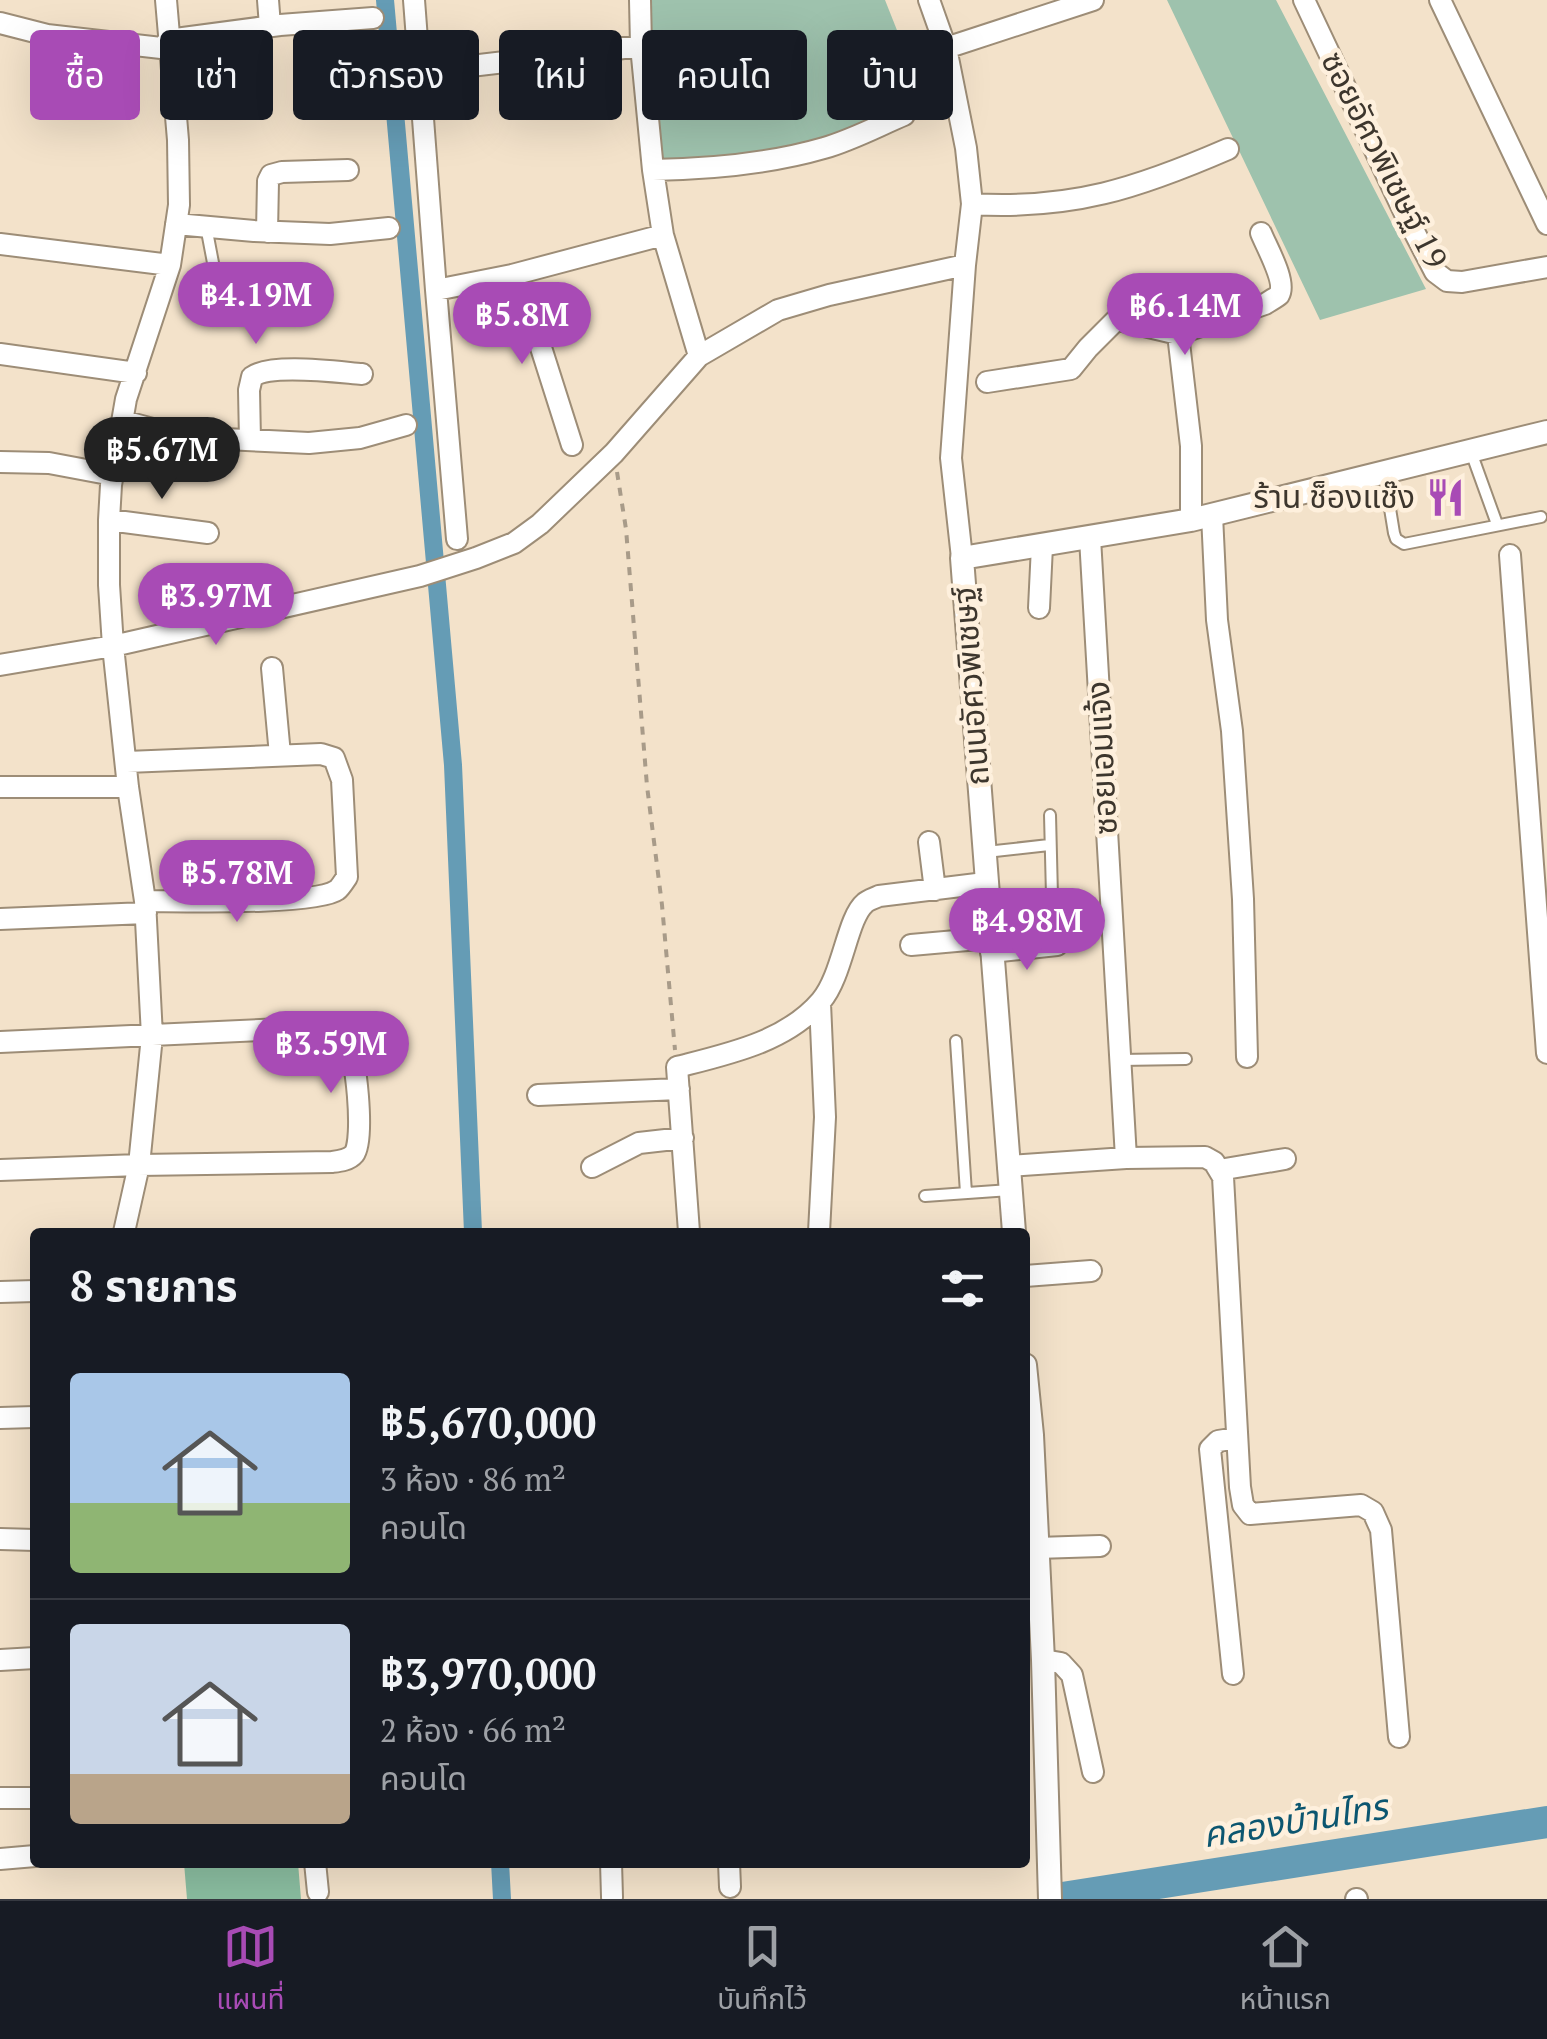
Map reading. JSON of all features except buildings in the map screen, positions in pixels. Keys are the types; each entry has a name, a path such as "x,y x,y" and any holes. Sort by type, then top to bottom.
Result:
{"street":[{"path":"166,0 168,30"},
{"path":"268,0 270,26"},
{"path":"414,0 416,30"},
{"path":"479,65 642,46 640,0"},
{"path":"928,0 939,30"},
{"path":"953,46 1093,0"},
{"name":"ซอยอัศวพิเชษฐ์ 19","path":"1304,0 1436,272 1447,280 1462,282 1547,268"},
{"path":"1440,0 1547,224"},
{"path":"249,30 373,18"},
{"path":"0,23 47,35 160,44"},
{"path":"953,83 972,204 951,458 962,558"},
{"path":"125,1228 139,1164 152,1036 146,907 113,646 109,520 126,399 170,265 180,205 176,120"},
{"path":"424,120 457,539"},
{"path":"649,120 663,236 699,356"},
{"path":"653,170 773,160 828,147 892,120"},
{"path":"972,204 1015,206 1073,201 1126,189 1228,149"},
{"path":"268,232 271,174 348,170"},
{"path":"176,224 330,234 390,228"},
{"path":"987,382 1071,369 1115,321 1178,334 1265,304 1278,296 1281,288 1280,276 1261,233"},
{"path":"436,290 663,236"},
{"path":"0,244 170,265"},
{"path":"0,665 113,646 420,576 514,543 540,524 614,453 699,356 778,310 965,265"},
{"path":"512,275 530,313 572,445"},
{"path":"1178,334 1190,446 1231,712 1243,899 1247,1056"},
{"path":"0,354 136,373"},
{"path":"250,440 250,390 252,378 259,372 274,369 362,374"},
{"path":"122,421 191,436 309,443 360,438 406,425"},
{"name":"ถนนอัศวพิเชษฐ์","path":"1014,1228 962,558 1201,518 1547,432"},
{"path":"0,462 49,463 113,475"},
{"path":"109,520 208,533"},
{"name":"ซอยเอมแจ้ง","path":"1090,538 1126,1158"},
{"path":"1039,608 1042,546"},
{"path":"1510,555 1547,1053"},
{"path":"272,668 280,755"},
{"path":"0,919 324,896 339,889 346,877 342,780 334,758 321,754 126,762"},
{"path":"0,788 128,787"},
{"path":"929,842 935,890"},
{"path":"689,1228 677,1067 780,1035 820,1003 840,968 853,923 866,902 878,896 985,883"},
{"path":"911,944 1057,945"},
{"path":"819,1228 826,1117 820,1003"},
{"path":"0,1042 325,1026 338,1029 346,1036 353,1056 359,1132 356,1151 350,1158 332,1162 0,1170"},
{"path":"538,1095 679,1088"},
{"path":"592,1167 639,1143 684,1138"},
{"path":"1009,1178 1126,1158 1206,1156 1214,1162 1223,1177 1243,1505 1250,1514 1360,1505 1372,1512 1381,1530 1399,1738"},
{"path":"1219,1170 1285,1159"},
{"path":"1030,1276 1091,1271"},
{"path":"0,1292 30,1291"},
{"path":"0,1418 30,1416"},
{"path":"1234,1674 1210,1449 1218,1440 1237,1438"},
{"path":"1030,1460 1043,1660 1050,1899"},
{"path":"0,1539 30,1540"},
{"path":"1037,1548 1100,1546"},
{"path":"0,1660 30,1658"},
{"path":"1043,1660 1061,1663 1072,1674 1093,1772"},
{"path":"0,1798 30,1798"},
{"path":"0,1858 30,1856"},
{"path":"316,1868 318,1892"},
{"path":"611,1868 612,1897"},
{"path":"728,1868 730,1886"}],"lane":[{"path":"206,225 213,285"},
{"path":"1471,452 1497,524"},
{"path":"1384,472 1394,533 1399,542 1409,544 1541,517"},
{"path":"1050,815 1052,896"},
{"path":"983,852 1049,844"},
{"path":"956,1041 966,1192"},
{"path":"1119,1060 1186,1059"},
{"path":"925,1196 966,1192 1009,1178"}],"path":[{"path":"614,453 626,529 647,786 677,1067"}],"green space":[{"path":"647,0 885,0 897,30 827,30 827,120 876,120 825,140 771,153 660,164 657,120 807,120 807,30 649,30"},
{"path":"1167,0 1276,0 1426,289 1320,320"},
{"path":"184,1868 298,1868 301,1899 187,1899"}],"waterway":[{"path":"385,0 453,765 473,1228"},
{"name":"คลองบ้านไทร","path":"1056,1899 1547,1822"},
{"path":"500,1868 502,1899"}],"place":[{"name":"ร้าน ช็องแช๊ง","path":"1445,497"}]}
